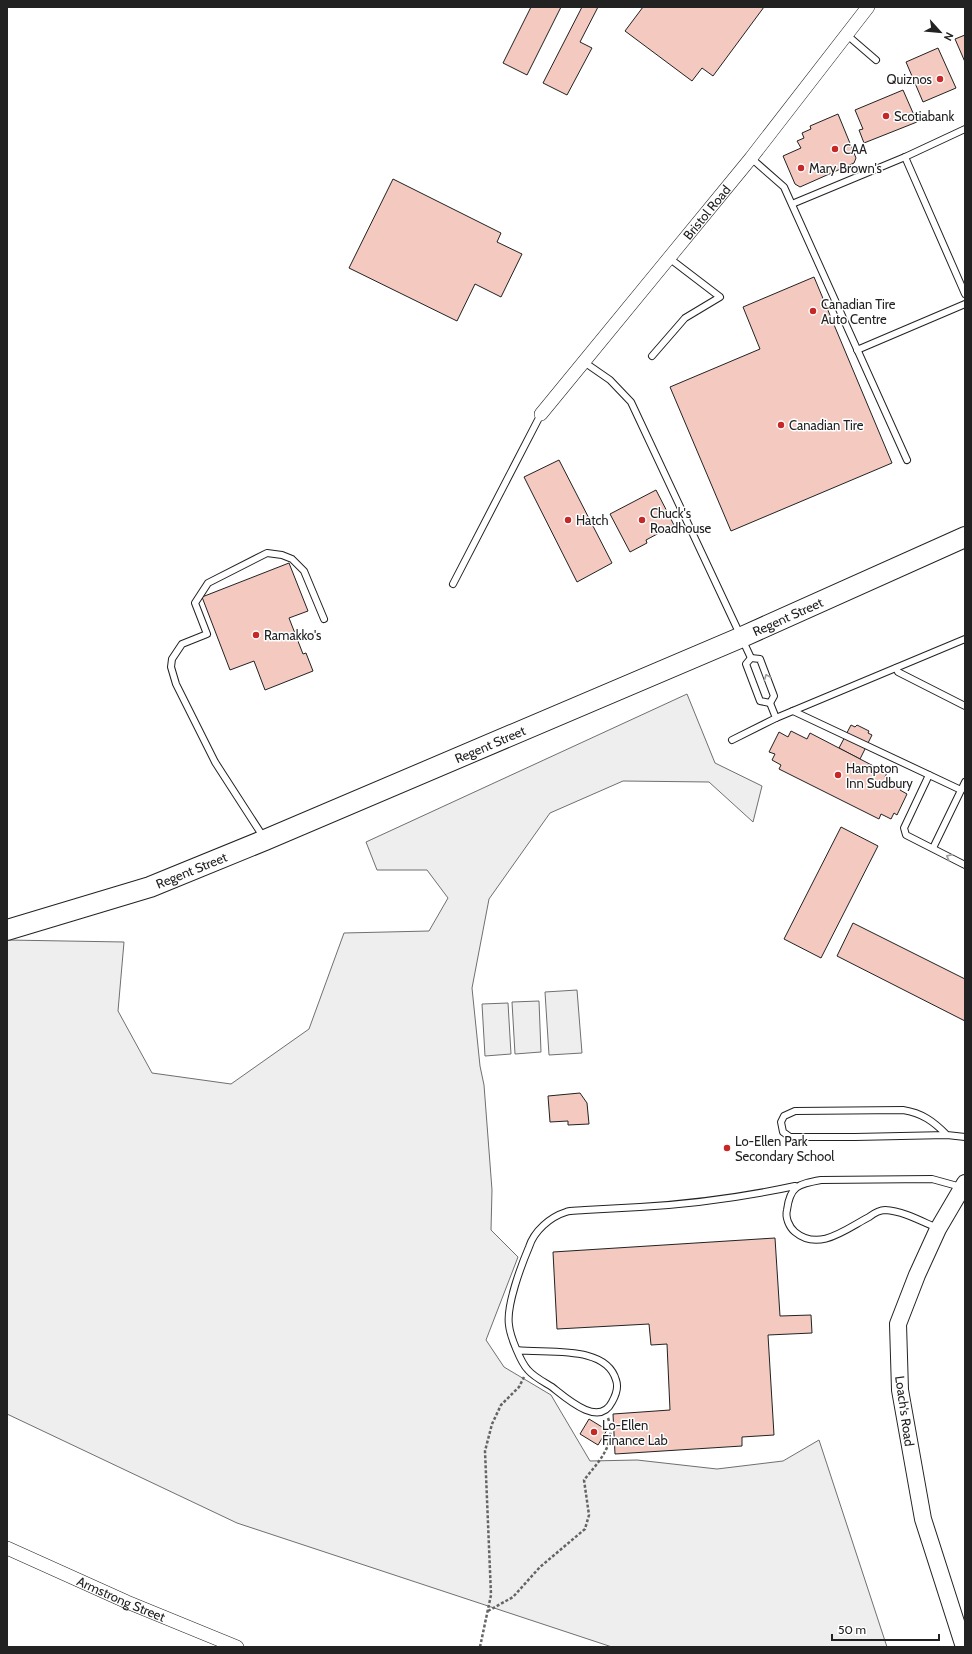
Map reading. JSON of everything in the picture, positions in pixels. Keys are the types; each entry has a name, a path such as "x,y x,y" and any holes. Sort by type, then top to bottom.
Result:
{"main road":[{"name":"Regent Street","path":"7,930 150,887 265,840 742,637 965,537"}],"street":[{"name":"Bristol Road","path":"541,414 752,158 868,7"},
{"name":"Loach's Road","path":"964,1185 938,1229 917,1275 898,1324 900,1390 923,1519 964,1647"},
{"name":"Armstrong Street","path":"7,1548 127,1602 237,1647"}],"lane":[{"path":"847,35 876,60"},
{"path":"792,204 905,157 965,129"},
{"path":"905,157 965,294"},
{"path":"752,158 774,176 784,187 907,460"},
{"path":"652,356 685,318 720,297 669,258"},
{"path":"857,350 965,304"},
{"path":"584,362 610,380 631,402 751,658"},
{"path":"453,584 541,414"},
{"path":"265,840 215,762 176,684 170,667 172,659 182,644 207,634 195,603 208,583 266,553 282,555 292,559 304,571 324,619"},
{"path":"732,740 792,711 965,639"},
{"path":"751,658 746,664 760,701 770,703"},
{"path":"751,658 760,659 774,696 770,703"},
{"path":"896,668 898,672 965,706"},
{"path":"770,703 776,718"},
{"path":"792,711 961,790"},
{"path":"929,775 904,828 906,836 965,865"},
{"path":"933,848 965,782"},
{"path":"947,1135 930,1119 916,1112 903,1110 795,1111 784,1116 781,1122 783,1132 790,1137 947,1135 965,1137"},
{"path":"517,1350 576,1353 602,1362 614,1373 617,1383 617,1392 611,1404 605,1410 598,1412 589,1411 578,1406 527,1370 517,1350 509,1325 513,1295 529,1244 545,1223 566,1212 642,1207 746,1197 821,1180 932,1179 964,1185"},
{"path":"796,1186 788,1197 786,1214 792,1229 802,1238 814,1240 836,1236 872,1215 884,1210 906,1214 938,1229"}],"path":[{"path":"480,1647 491,1595 485,1451 492,1424 501,1405 519,1387 527,1370"},
{"path":"488,1610 513,1597 540,1567 585,1529 589,1516 584,1480 605,1453 612,1430 605,1410"}],"shaded area":[{"path":"687,694 715,763 762,786 753,822 709,782 623,781 550,813 489,899 472,988 480,1066 484,1085 492,1190 491,1230 518,1257 486,1340 504,1367 551,1395 590,1461 637,1460 717,1469 783,1461 819,1440 887,1647 612,1647 237,1523 7,1414 7,940 124,942 118,1011 152,1073 231,1084 309,1029 344,933 429,931 448,898 427,870 377,870 366,842"},
{"path":"577,990 582,1053 549,1055 545,992"},
{"path":"539,1001 541,1052 515,1054 512,1002"},
{"path":"508,1003 511,1054 485,1056 482,1004"}],"building":[{"path":"531,7 561,7 527,75 503,63"},
{"path":"582,7 598,7 580,42 592,48 567,95 543,83"},
{"path":"643,7 764,7 713,76 702,68 692,81 625,31"},
{"path":"965,35 965,62 955,39"},
{"path":"938,48 956,88 923,102 906,62"},
{"name":"Scotiabank","path":"903,90 917,122 864,143 859,130 863,129 855,110"},
{"path":"838,114 856,158 854,163 800,187 795,184 783,156 801,148 797,141 804,138 802,133 811,129 810,126"},
{"path":"393,179 501,233 497,242 522,254 501,297 475,284 457,321 349,268"},
{"name":"Canadian Tire","path":"814,277 892,463 731,531 670,387 760,349 743,307"},
{"name":"Hatch","path":"559,460 612,563 577,582 524,477"},
{"name":"Chuck's Roadhouse","path":"656,490 674,525 646,540 647,543 630,552 610,514"},
{"name":"Ramakko's","path":"289,563 308,611 289,618 303,654 306,653 313,671 265,690 254,661 230,670 202,597"},
{"path":"851,725 855,727 857,725 869,731 868,733 872,735 860,759 839,748"},
{"name":"Hampton Inn Sudbury","path":"791,731 807,739 810,733 887,773 885,777 902,785 900,790 907,794 897,815 894,813 891,819 881,814 879,819 779,769 781,765 772,760 775,754 769,752 779,732 788,737"},
{"path":"841,827 878,846 821,958 784,939"},
{"path":"853,923 965,979 965,1021 837,956"},
{"path":"580,1093 587,1103 589,1124 568,1125 568,1121 550,1122 548,1096"},
{"path":"775,1238 780,1316 811,1315 812,1333 768,1335 774,1435 742,1437 742,1446 615,1454 613,1414 670,1410 667,1344 651,1345 649,1324 557,1329 553,1252"},
{"name":"Lo-Ellen Finance Lab","path":"589,1419 607,1430 598,1445 580,1434"}],"place":[{"name":"Quiznos","path":"940,79"},
{"name":"Scotiabank","path":"886,116"},
{"name":"CAA","path":"835,149"},
{"name":"Mary Brown's","path":"801,168"},
{"name":"Canadian Tire Auto Centre","path":"813,311"},
{"name":"Canadian Tire","path":"781,425"},
{"name":"Hatch","path":"568,520"},
{"name":"Chuck's Roadhouse","path":"642,520"},
{"name":"Ramakko's","path":"256,635"},
{"name":"Hampton Inn Sudbury","path":"838,775"},
{"name":"Lo-Ellen Park Secondary School","path":"727,1148"},
{"name":"Lo-Ellen Finance Lab","path":"594,1432"}]}
